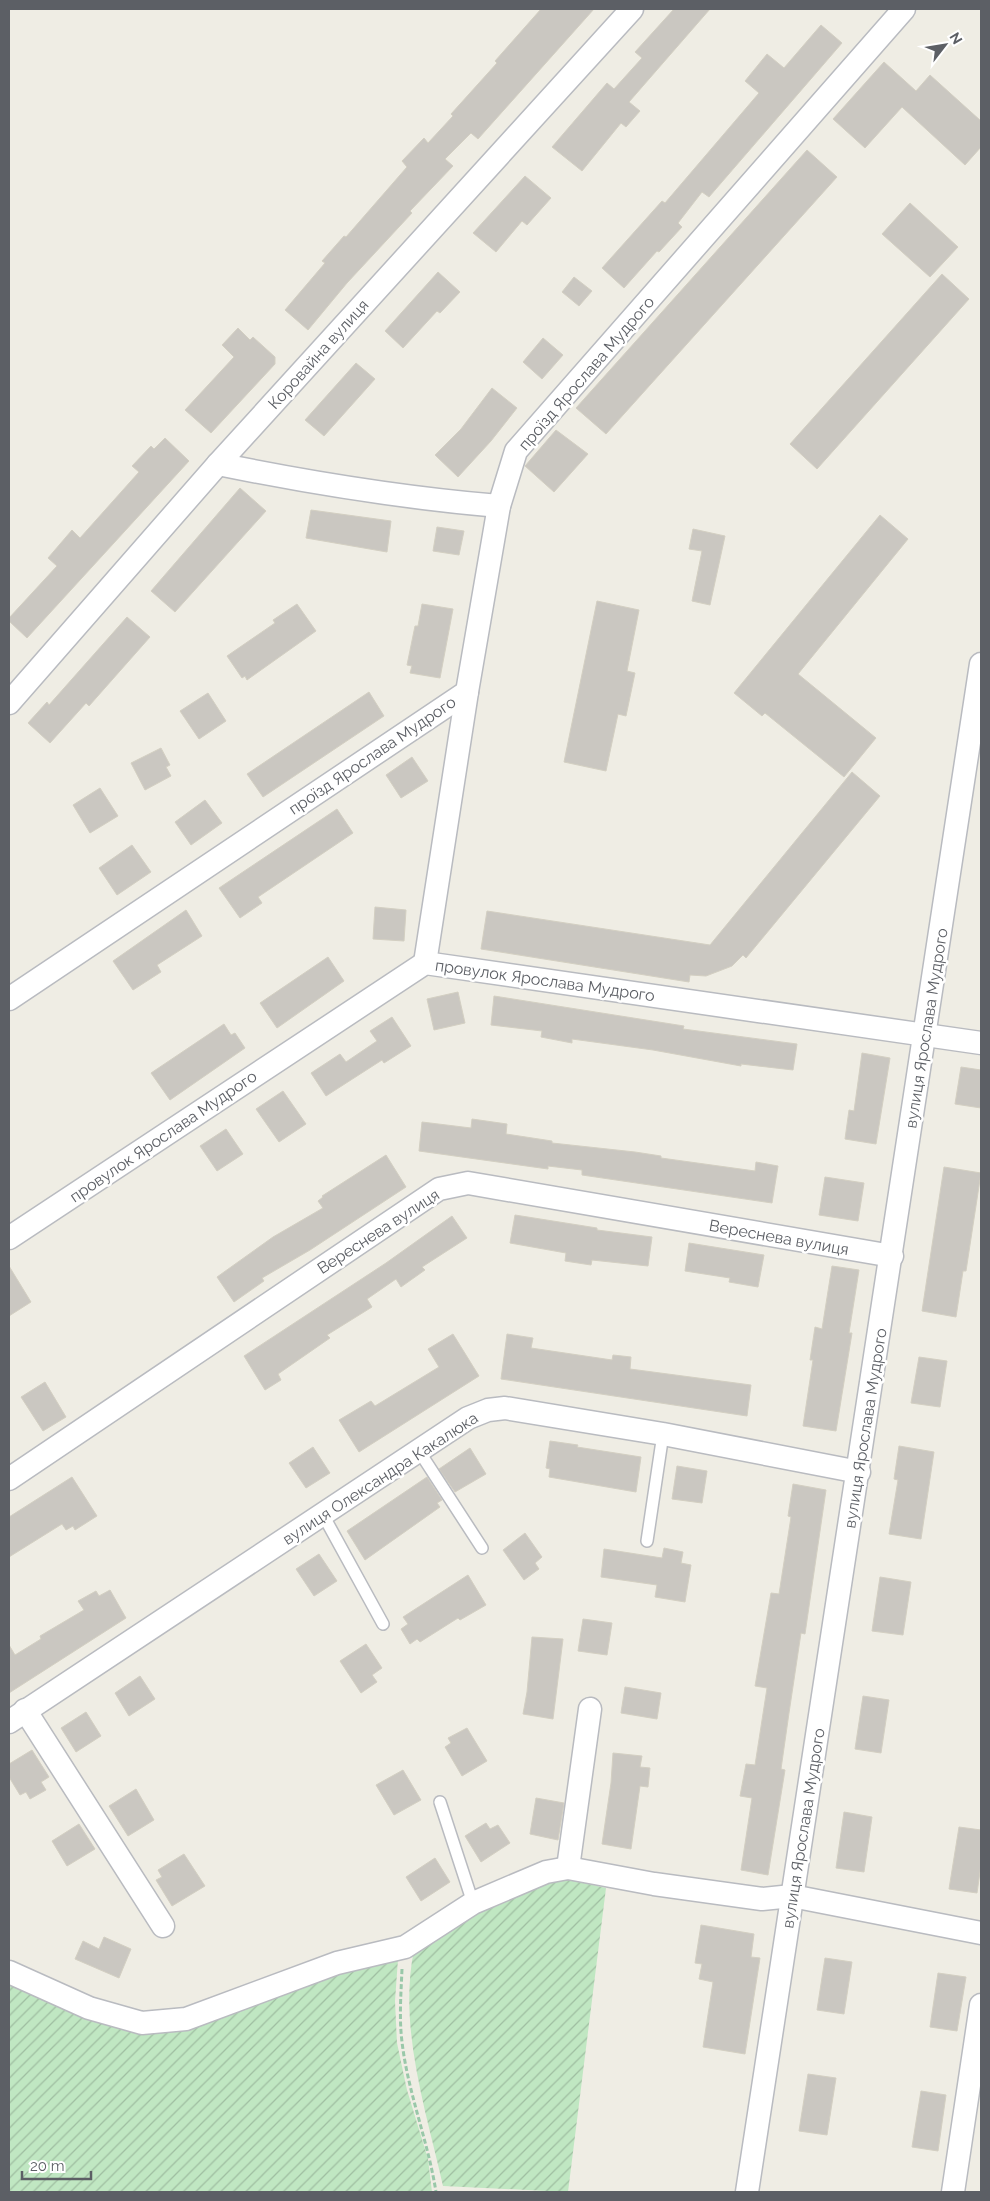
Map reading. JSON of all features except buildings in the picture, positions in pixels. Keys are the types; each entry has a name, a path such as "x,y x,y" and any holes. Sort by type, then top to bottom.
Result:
{"street":[{"name":"Коровайна вулиця","path":"9,702 218,464 632,9"},
{"name":"проїзд Ярослава Мудрого","path":"9,998 466,692 499,506 516,451 904,9"},
{"path":"218,464 307,482 448,502 499,506"},
{"name":"вулиця Ярослава Мудрого","path":"747,2192 926,1034 981,664"},
{"path":"424,963 466,692"},
{"name":"провулок Ярослава Мудрого","path":"9,1238 424,963 981,1043"},
{"name":"Вереснева вулиця","path":"9,1479 439,1189 468,1183 892,1256"},
{"name":"вулиця Олександра Какалюка","path":"17,1716 468,1418 488,1410 505,1408 663,1434 858,1472"},
{"path":"568,1868 590,1709"},
{"path":"17,1716 163,1926"},
{"path":"9,1972 89,2008 142,2023 186,2019 337,1964 405,1947 473,1902 546,1872 568,1868 654,1884 762,1899 792,1896 981,1933"},
{"path":"953,2192 981,2006"}],"lane":[{"path":"647,1541 663,1434"},
{"path":"418,1451 482,1548"},
{"path":"322,1514 383,1624"},
{"path":"440,1802 473,1902"}],"path":[{"path":"405,1947 402,1961 400,2001 402,2042 411,2089 431,2158 436,2192"}],"green space":[{"path":"563,1878 606,1888 568,2192 443,2186 422,2098 412,2038 409,2009 410,1979 414,1950 472,1911"},
{"path":"398,1959 395,2001 397,2043 407,2090 428,2159 432,2192 9,2192 9,1979 123,2026 339,1971"}]}
